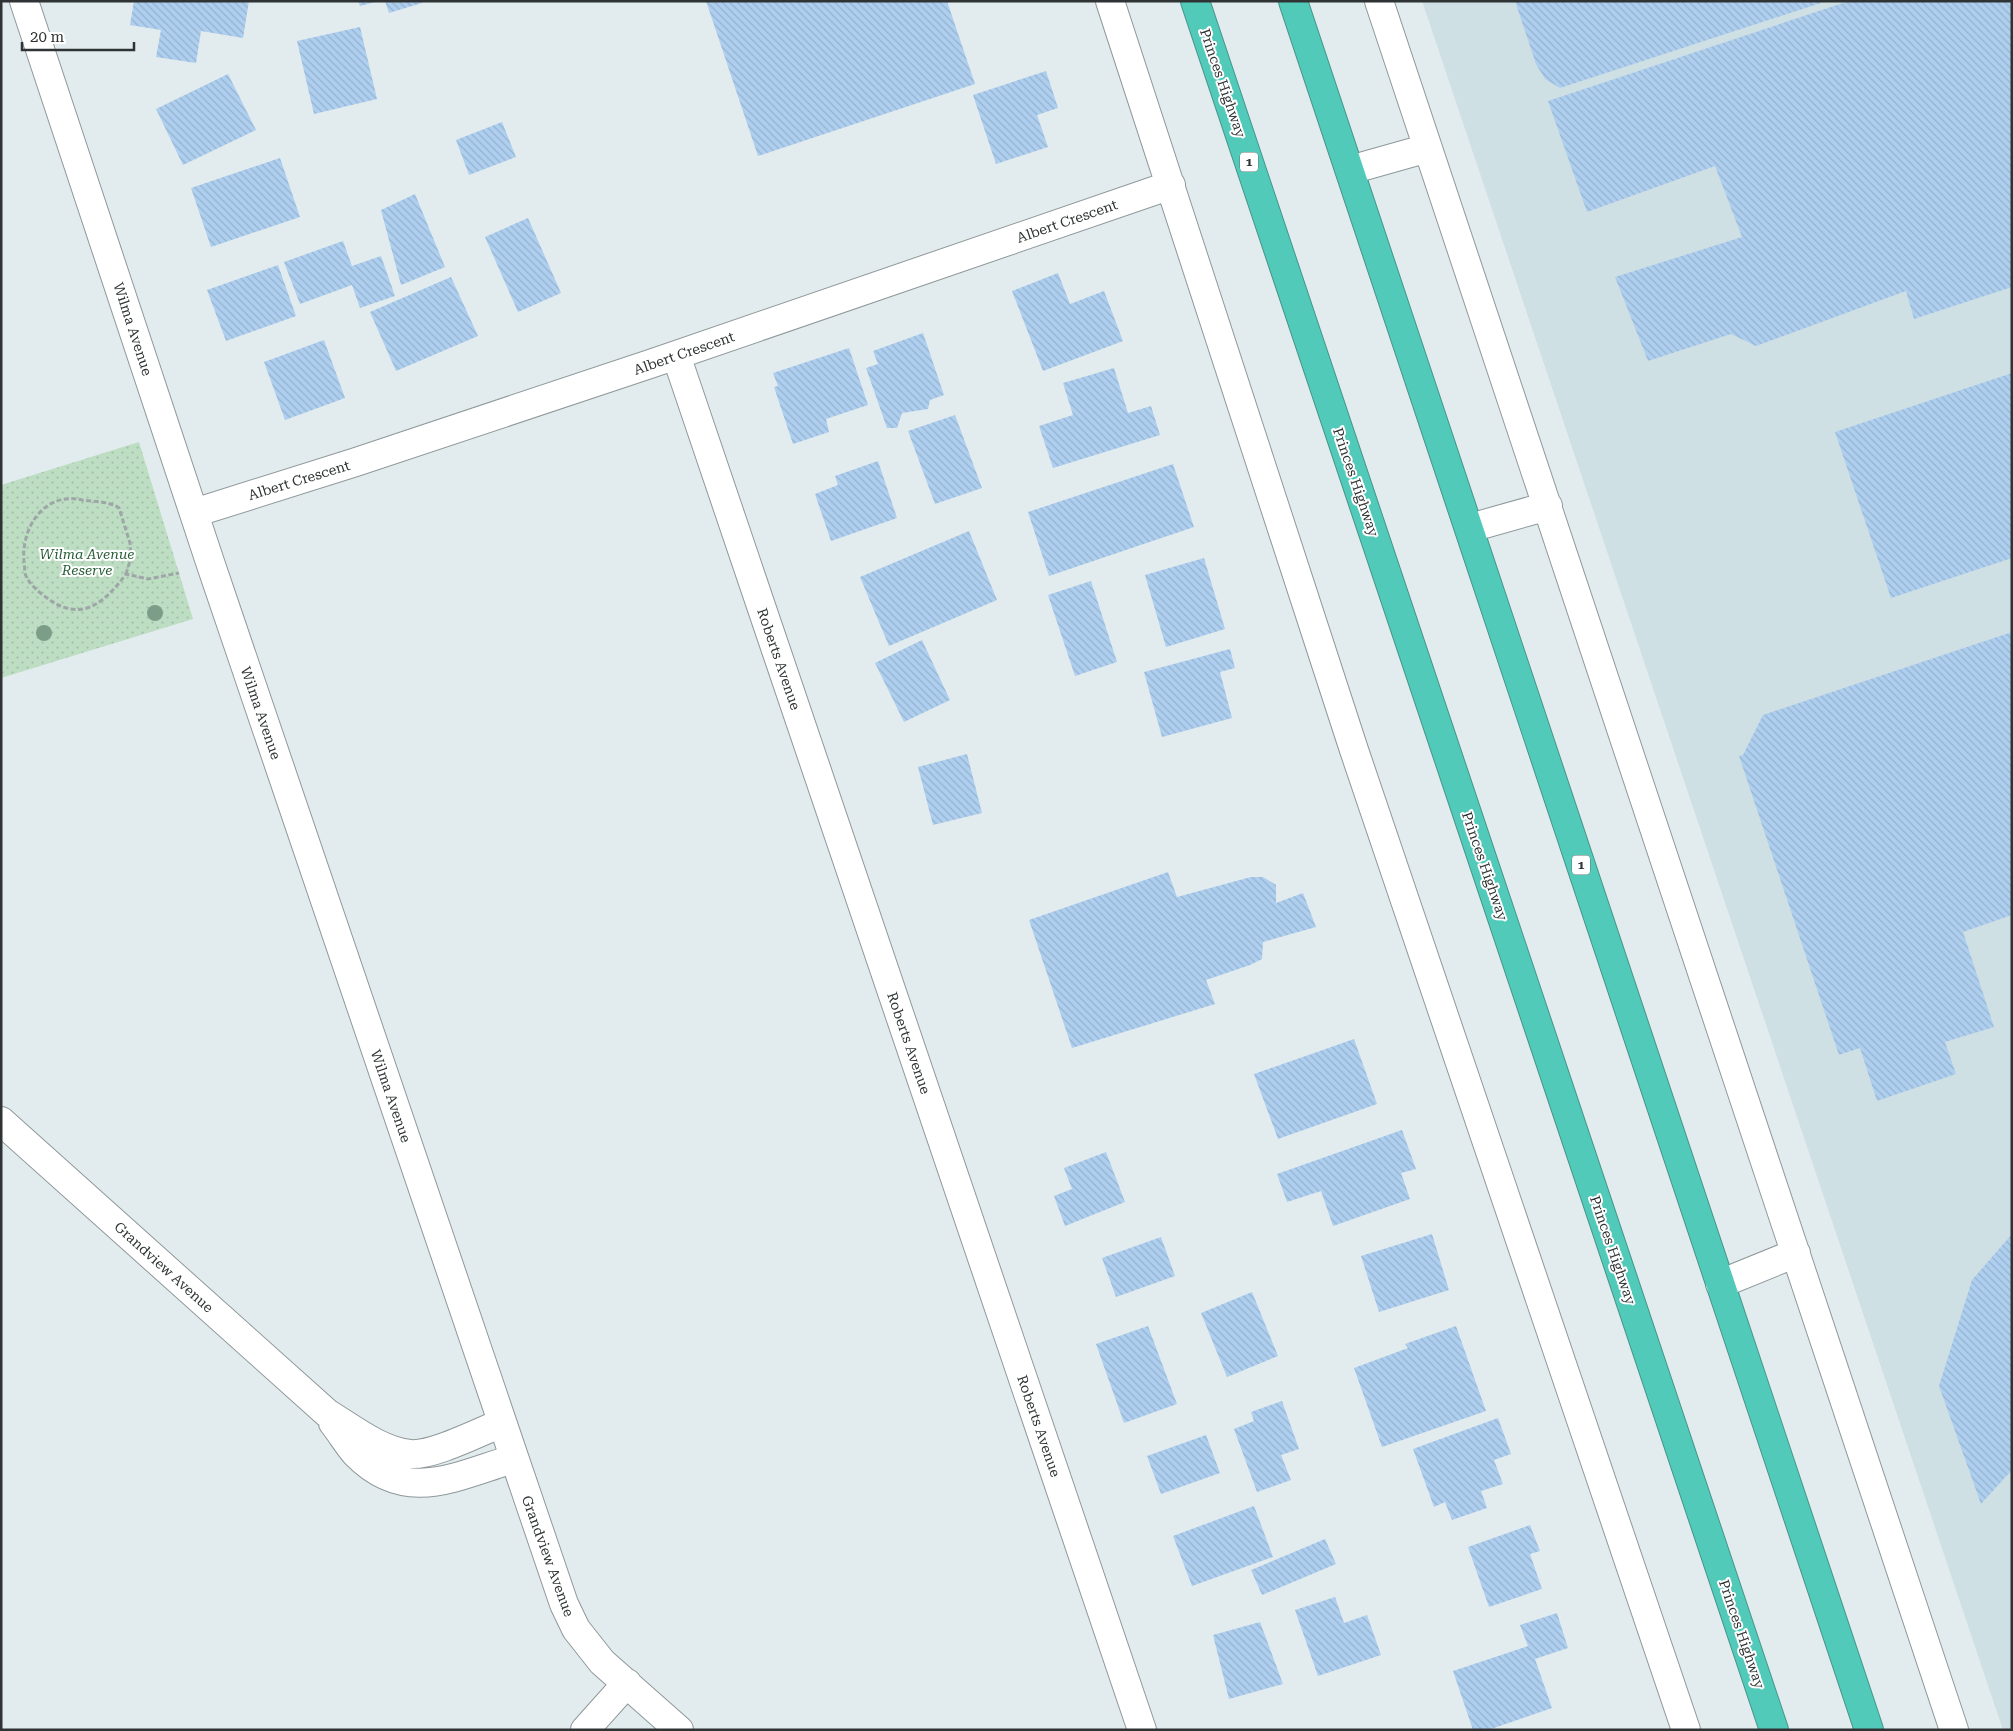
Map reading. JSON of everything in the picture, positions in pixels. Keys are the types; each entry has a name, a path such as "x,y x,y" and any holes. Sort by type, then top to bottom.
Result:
{"highway":[{"name":"Princes Highway","path":"1195,1 1774,1730"},
{"name":"1","path":"1293,1 1869,1730"}],"street":[{"name":"Wilma Avenue","path":"24,1 210,562 502,1423"},
{"path":"1110,1 1354,750 1686,1730"},
{"path":"1379,1 1954,1730"},
{"path":"1350,170 1428,148"},
{"name":"Albert Crescent","path":"194,513 356,462 676,355 1171,184"},
{"name":"Roberts Avenue","path":"676,355 1142,1730"},
{"path":"1470,528 1548,506"},
{"name":"Grandview Avenue","path":"1,1122 327,1414 377,1443 392,1450 411,1454 428,1452 502,1423 564,1604 576,1629 602,1662 679,1730"},
{"path":"1720,1284 1796,1253"},
{"name":"Grandview Avenue","path":"327,1414 356,1454 395,1480 413,1484 432,1483 513,1459"},
{"path":"585,1730 627,1683"}],"path":[{"path":"74,498 98,503 112,503 119,508 130,544 131,558 126,574 112,593 99,603 86,609 70,610 54,603 39,592 26,576 24,555 27,530 40,511 57,500 74,498"},
{"path":"126,574 148,579 176,574 210,562"}],"shaded area":[{"path":"1422,1 2012,1 2012,1730 2003,1730"}],"green space":[{"name":"Wilma Avenue Reserve","path":"139,442 193,619 1,678 1,485"}],"building":[{"path":"134,1 249,1 243,38 201,31 196,63 156,57 161,30 130,25"},
{"path":"358,1 375,1 375,2 360,6"},
{"path":"385,1 422,1 422,3 389,13"},
{"path":"706,1 947,1 975,84 758,156"},
{"path":"1515,1 1824,2 1560,88 1545,79 1536,64"},
{"path":"1849,1 2012,1 2012,287 1914,319 1906,291 1756,346 1731,334 1648,361 1615,277 1742,237 1715,166 1587,212 1548,101"},
{"path":"360,27 377,99 314,114 297,41"},
{"path":"1046,71 1058,108 1037,115 1048,147 996,164 973,95"},
{"path":"228,74 256,130 183,165 156,109"},
{"path":"502,122 516,157 469,175 456,140"},
{"path":"280,158 300,217 211,247 191,188"},
{"path":"415,194 445,267 401,285 381,210"},
{"path":"528,218 561,293 518,312 485,237"},
{"path":"343,241 352,266 381,256 395,296 360,308 352,285 300,304 284,262"},
{"path":"278,265 296,316 226,341 207,290"},
{"path":"1058,273 1070,304 1104,291 1123,341 1043,371 1012,291"},
{"path":"451,277 478,336 396,371 370,312"},
{"path":"923,333 944,395 930,400 928,409 902,413 897,428 887,428 866,368 878,364 873,351"},
{"path":"324,340 345,398 285,420 264,362"},
{"path":"849,348 868,405 826,419 829,432 793,444 774,387 778,386 773,373"},
{"path":"1114,368 1128,413 1151,406 1160,435 1053,468 1039,426 1073,415 1063,383"},
{"path":"2012,373 2012,558 1891,598 1835,432"},
{"path":"955,415 982,488 935,504 908,431"},
{"path":"878,461 897,518 831,541 815,494 838,485 835,476"},
{"path":"1173,464 1194,527 1049,576 1028,512"},
{"path":"969,531 997,600 889,646 860,577"},
{"path":"1204,558 1225,629 1166,647 1145,575"},
{"path":"1091,581 1117,662 1075,676 1048,595"},
{"path":"2012,632 2012,915 1963,932 1994,1027 1945,1042 1956,1074 1877,1101 1860,1048 1839,1055 1739,756 1743,755 1763,715"},
{"path":"922,640 950,700 904,722 875,663"},
{"path":"1230,649 1235,668 1220,672 1232,718 1162,737 1144,672"},
{"path":"967,754 982,813 933,825 918,767"},
{"path":"1168,872 1177,897 1251,877 1263,877 1276,885 1276,903 1303,893 1316,927 1263,942 1262,959 1206,980 1215,1004 1072,1048 1029,920"},
{"path":"1354,1039 1377,1104 1278,1139 1254,1074"},
{"path":"1402,1130 1416,1169 1401,1173 1410,1199 1333,1226 1321,1191 1287,1202 1277,1174"},
{"path":"1106,1152 1125,1202 1065,1226 1054,1196 1072,1189 1064,1168"},
{"path":"1432,1234 1449,1290 1379,1312 1361,1256"},
{"path":"2012,1234 2012,1470 1981,1504 1939,1386 1972,1280"},
{"path":"1161,1237 1175,1276 1116,1297 1102,1258"},
{"path":"1252,1292 1278,1356 1227,1377 1201,1313"},
{"path":"1148,1326 1177,1404 1124,1423 1096,1344"},
{"path":"1456,1326 1486,1411 1382,1447 1354,1368 1408,1348 1405,1344"},
{"path":"1282,1401 1299,1449 1281,1455 1291,1480 1257,1492 1234,1429 1254,1421 1251,1412"},
{"path":"1498,1418 1511,1454 1494,1460 1503,1484 1481,1491 1487,1508 1452,1520 1445,1502 1434,1507 1413,1449"},
{"path":"1206,1435 1220,1473 1161,1494 1147,1456"},
{"path":"1254,1506 1273,1557 1192,1586 1173,1536"},
{"path":"1530,1525 1540,1551 1530,1554 1542,1589 1489,1607 1468,1547"},
{"path":"1325,1539 1336,1564 1262,1595 1251,1570"},
{"path":"1335,1597 1344,1623 1367,1615 1381,1655 1318,1676 1295,1610"},
{"path":"1557,1613 1568,1648 1535,1659 1552,1708 1488,1730 1473,1730 1453,1671 1528,1646 1520,1625"},
{"path":"1260,1622 1283,1684 1229,1699 1213,1635"}]}
